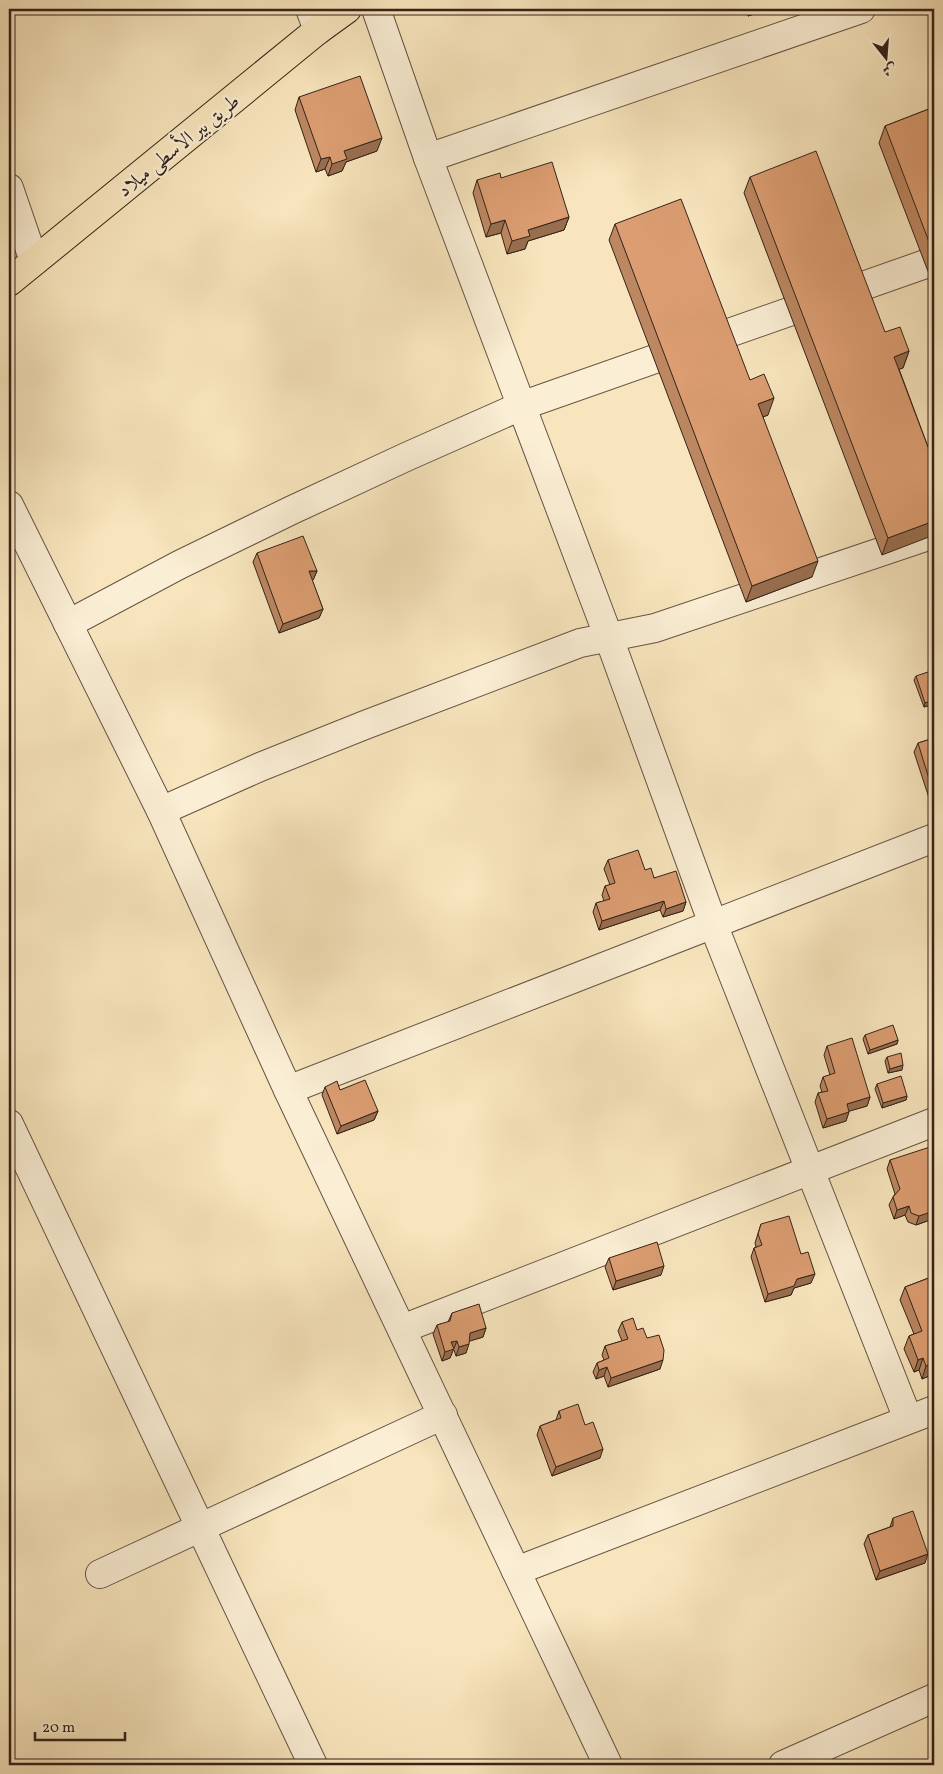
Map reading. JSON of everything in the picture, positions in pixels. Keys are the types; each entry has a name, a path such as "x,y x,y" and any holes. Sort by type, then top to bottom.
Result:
{"main road":[{"name":"طريق بير الأسطى ميلاد","path":"9,282 314,20 348,9"}],"street":[{"path":"376,9 428,158 609,638 713,924 908,1420"},
{"path":"428,158 861,9"},
{"path":"9,188 34,261"},
{"path":"68,624 292,510 406,456 521,406 934,261"},
{"path":"9,505 161,811 288,1090 608,1765"},
{"path":"161,811 260,767 365,724 580,644 655,628 934,534"},
{"path":"288,1090 934,838"},
{"path":"402,1329 934,1122"},
{"path":"9,1124 313,1765"},
{"path":"516,1571 934,1410"},
{"path":"100,1574 443,1415"},
{"path":"783,1765 934,1698"}],"building":[{"path":"360,76 382,138 344,151 347,159 332,164 330,157 321,159 299,97"},
{"path":"934,107 934,255 885,126"},
{"path":"816,151 885,332 900,327 909,351 894,357 934,463 934,521 888,538 750,177"},
{"path":"552,162 569,217 528,230 530,236 512,241 505,220 491,224 477,180 500,173 501,178"},
{"path":"681,199 750,380 764,374 774,398 758,404 818,561 752,586 615,224"},
{"path":"303,536 317,571 309,571 323,609 283,624 257,553"},
{"path":"934,670 934,700 925,703 916,676"},
{"path":"934,738 934,795 918,743"},
{"path":"638,850 645,870 651,868 654,878 676,871 686,902 666,909 664,901 602,921 596,903 610,899 605,886 615,883 608,860"},
{"path":"893,1025 898,1040 870,1050 865,1035"},
{"path":"852,1038 870,1097 847,1104 849,1112 827,1119 818,1093 828,1091 823,1077 835,1073 827,1046"},
{"path":"901,1053 903,1065 890,1069 887,1057"},
{"path":"901,1076 907,1096 883,1103 877,1084"},
{"path":"365,1080 378,1111 341,1126 325,1087 337,1081 340,1090"},
{"path":"930,1147 934,1159 934,1204 932,1204 934,1211 919,1216 911,1213 909,1206 897,1210 893,1197 900,1189 890,1160"},
{"path":"789,1216 801,1254 808,1252 815,1274 797,1279 794,1286 768,1294 754,1248 762,1245 758,1234 761,1224"},
{"path":"657,1242 664,1266 616,1281 609,1258"},
{"path":"934,1276 934,1363 926,1366 923,1358 918,1360 909,1336 922,1331 905,1287"},
{"path":"479,1304 486,1328 470,1333 469,1344 459,1347 457,1341 451,1342 454,1349 445,1352 437,1325 450,1321 452,1313"},
{"path":"633,1318 637,1330 643,1328 647,1338 659,1335 664,1350 663,1360 611,1378 607,1367 599,1370 597,1363 609,1358 605,1346 628,1339 622,1322"},
{"path":"578,1404 585,1425 593,1422 603,1449 556,1467 540,1426 561,1418 559,1411"},
{"path":"913,1511 928,1554 880,1571 868,1535 893,1526 893,1518"}]}
